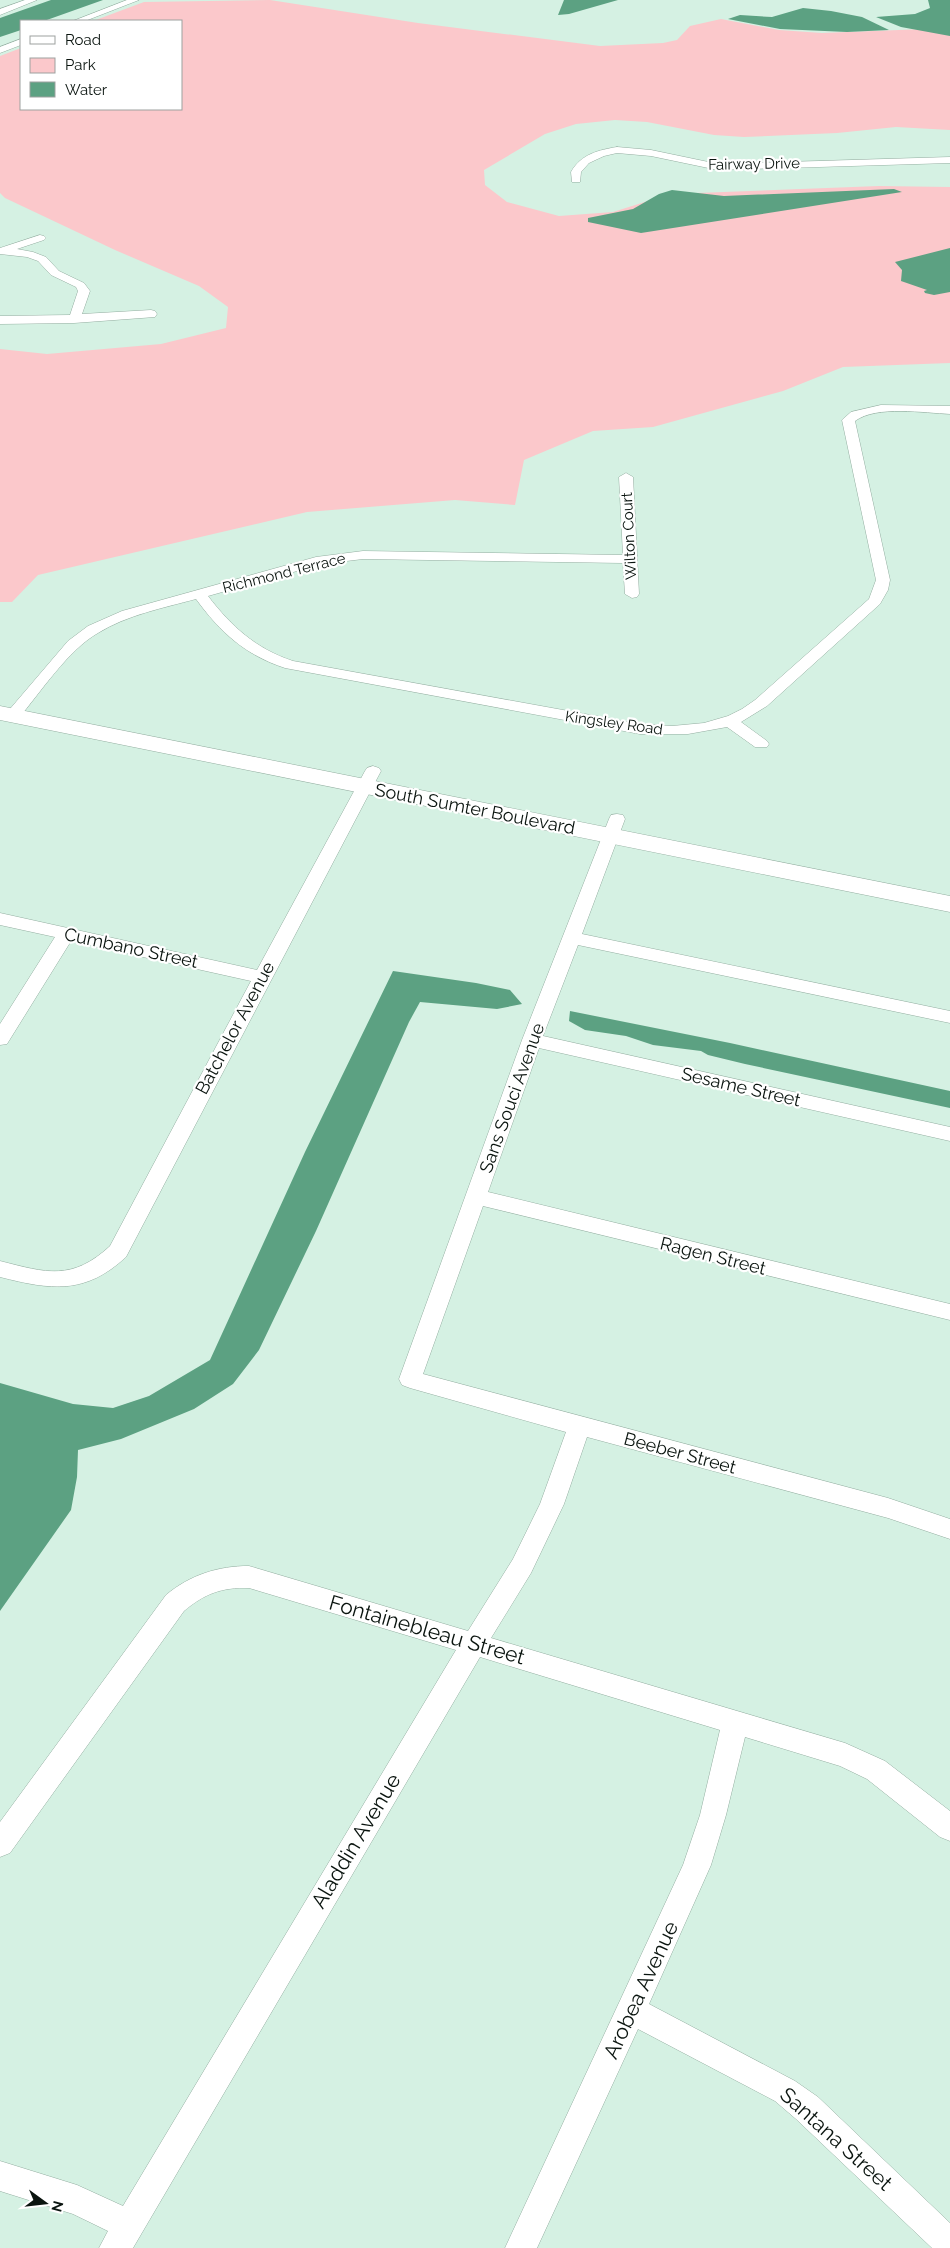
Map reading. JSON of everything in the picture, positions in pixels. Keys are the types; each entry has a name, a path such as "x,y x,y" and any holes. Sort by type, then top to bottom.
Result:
{"main road":[{"name":"South Sumter Boulevard","path":"9,707 614,827 950,885"},
{"name":"South Sumter Boulevard","path":"614,827 950,904"}],"street":[{"path":"0,12 33,0"},
{"path":"80,20 135,0"},
{"path":"0,50 20,42"},
{"name":"Fairway Drive","path":"576,180 575,174 577,170 590,158 621,151 652,152 698,164 718,167 950,160"},
{"path":"1,251 40,238"},
{"path":"1,251 29,254 42,259 55,273 80,285 84,291 74,319"},
{"path":"0,320 74,319 151,314"},
{"name":"Kingsley Road","path":"199,594 243,644 264,656 290,665 640,729 680,730 730,720 742,716 761,702 875,600 881,590 883,580 848,420 857,413 873,410 950,410"},
{"name":"Wilton Court","path":"626,478 632,594"},
{"name":"Richmond Terrace","path":"9,707 73,644 93,629 127,614 321,560 347,556 631,559"},
{"path":"730,720 760,744"},
{"name":"Batchelor Avenue","path":"0,1269 53,1281 86,1275 109,1261 118,1251 368,779"},
{"name":"Sans Souci Avenue","path":"410,1379 532,1040 614,827"},
{"name":"Cumbano Street","path":"0,919 262,976"},
{"path":"0,1039 66,934"},
{"path":"572,938 950,1017"},
{"name":"Sesame Street","path":"532,1040 950,1134"},
{"name":"Ragen Street","path":"476,1197 950,1312"},
{"name":"Beeber Street","path":"410,1379 888,1508 950,1528"},
{"name":"Aladdin Avenue","path":"122,2237 539,1533 579,1426"},
{"name":"Fontainebleau Street","path":"0,1844 176,1603 199,1585 234,1576 249,1577 845,1755 876,1770 950,1828"},
{"name":"Arobea Avenue","path":"521,2248 679,1908 697,1865 713,1815 735,1722"},
{"name":"Santana Street","path":"631,2010 785,2091 807,2108 950,2244"},
{"path":"0,2176 77,2200 122,2237"}],"green space":[{"path":"270,0 418,23 600,46 663,43 677,40 690,26 721,19 779,30 822,33 950,28 950,130 896,127 837,133 744,137 714,135 647,122 615,120 576,124 545,134 484,170 485,185 507,202 559,216 613,212 670,194 879,186 950,187 950,363 843,367 783,391 653,427 593,431 524,460 515,505 455,500 307,512 38,575 12,602 0,602 0,349 47,354 161,344 226,328 228,307 199,286 115,250 5,198 0,193 0,56 20,48 20,110 182,110 182,20 96,20 144,2"}],"water":[{"path":"51,0 103,0 47,20 20,20 20,30 0,37 0,18"},
{"path":"564,0 618,0 569,14 558,15"},
{"path":"928,0 950,0 950,36 901,27 876,17 915,14 930,8"},
{"path":"803,8 862,17 889,30 847,32 780,29 728,19 740,15 772,17"},
{"path":"894,189 902,192 641,233 588,222 588,218 633,209 659,194 672,190 724,196"},
{"path":"950,248 950,292 934,295 925,293 924,291 927,290 901,281 902,270 895,262"},
{"path":"393,971 510,990 522,1004 497,1009 420,1002 409,1022 316,1231 259,1350 233,1384 194,1409 121,1439 78,1450 77,1477 71,1510 0,1611 0,1383 73,1404 113,1408 149,1396 210,1360 305,1152"},
{"path":"570,1011 730,1043 950,1091 950,1108 745,1064 708,1055 701,1051 653,1045 626,1036 585,1030 569,1021"}]}
